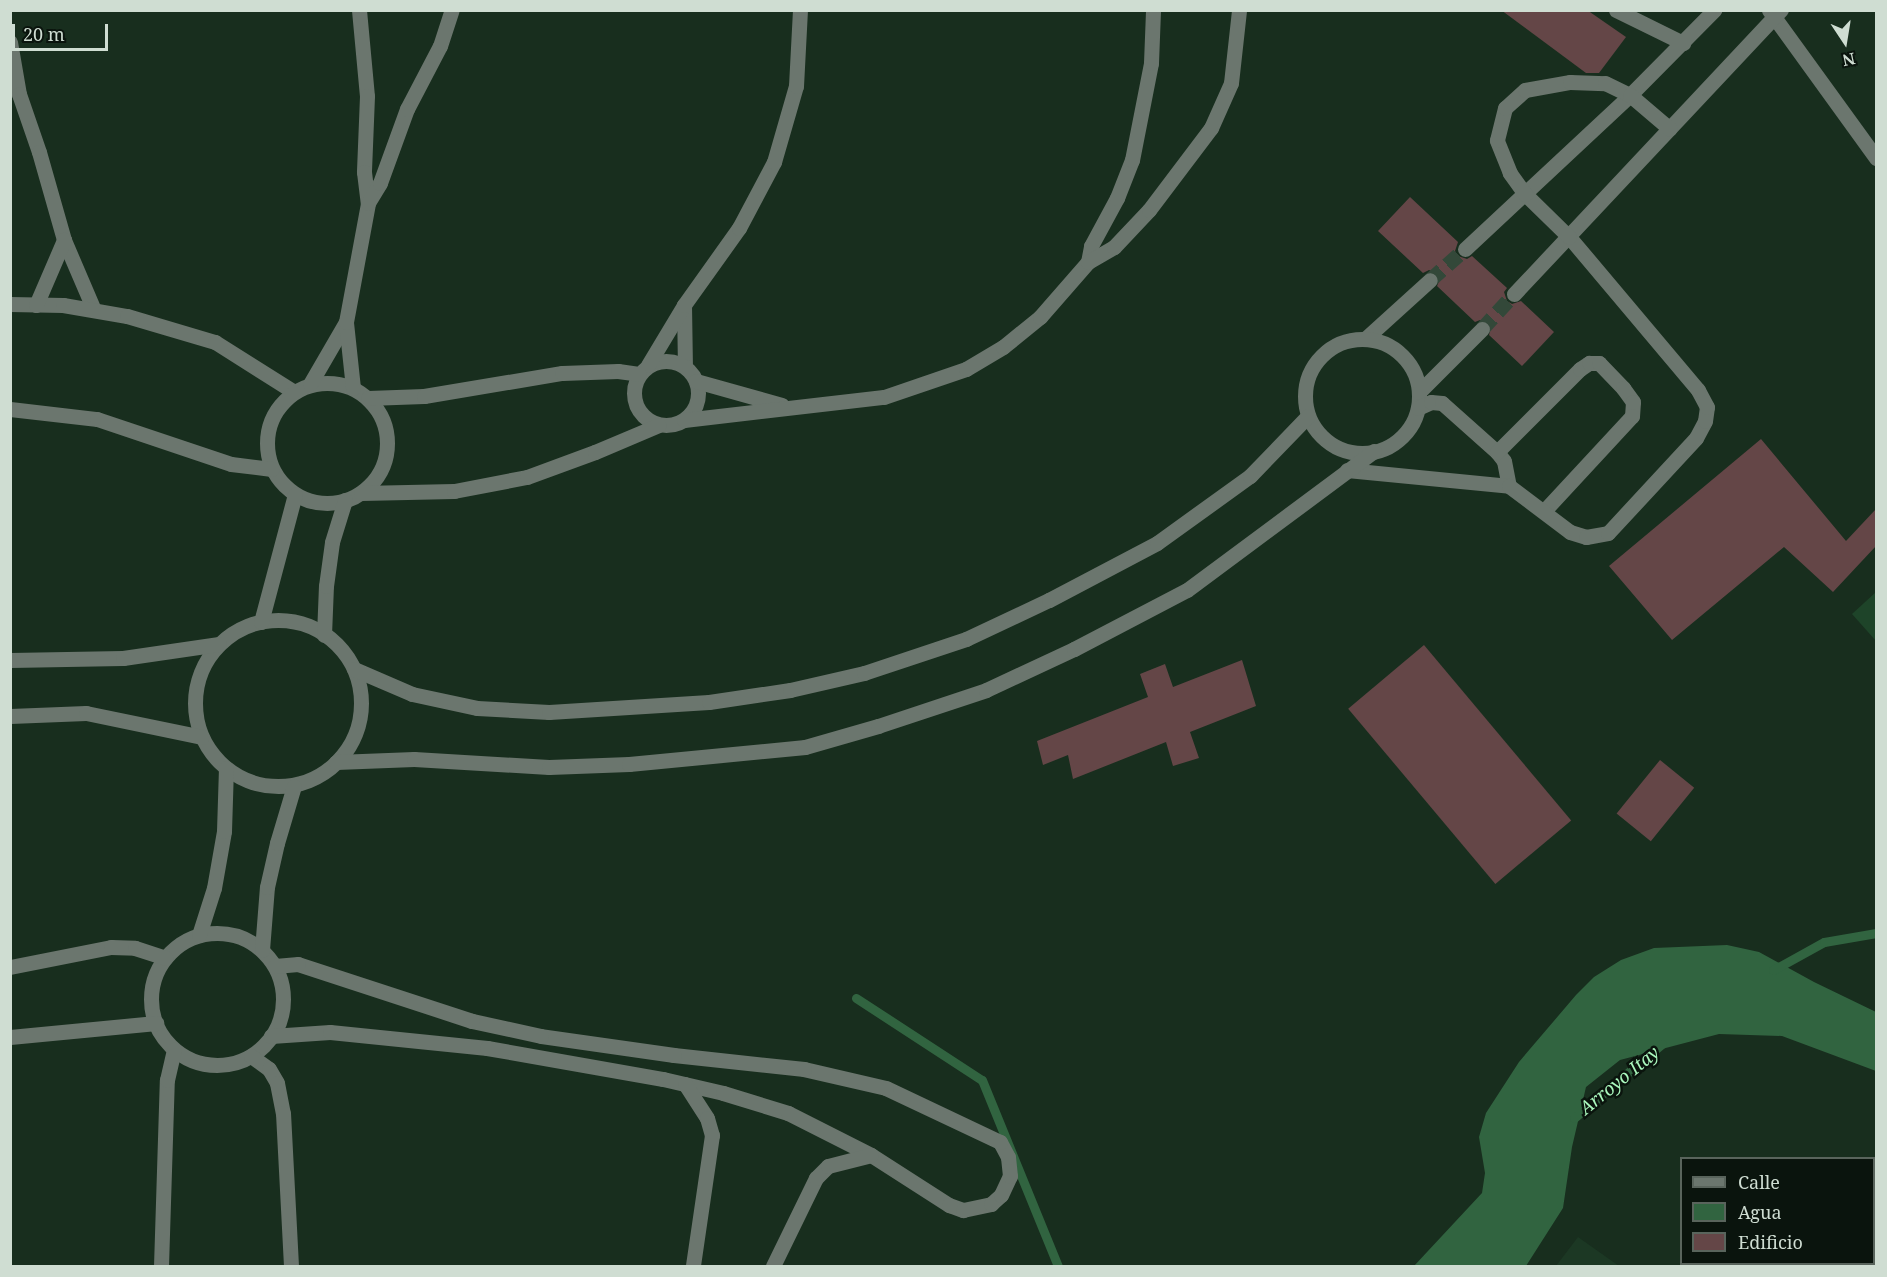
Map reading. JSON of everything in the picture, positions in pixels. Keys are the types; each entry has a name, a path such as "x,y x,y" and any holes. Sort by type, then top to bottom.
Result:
{"street":[{"path":"353,388 346,322 368,203 364,172 367,96 359,10"},
{"path":"368,203 380,183 407,109 440,46 453,15 452,10"},
{"path":"800,10 796,86 774,162 739,228 684,305 634,386 636,404 647,419 659,424 671,425 684,420 788,407 836,405 884,397 966,369 1002,347 1040,317 1088,262 1114,247 1149,210 1211,128 1232,83 1239,10"},
{"path":"1088,262 1091,246 1117,198 1132,160 1143,114 1151,63 1153,10"},
{"path":"1617,10 1683,43"},
{"path":"1465,249 1630,94 1714,10"},
{"path":"1514,294 1670,129 1775,12 1876,158"},
{"path":"10,42 19,94 39,152 64,240 94,310"},
{"path":"1347,470 1509,486 1570,531 1586,537 1608,533 1696,438 1705,421 1707,407 1698,390 1569,237 1525,194 1510,173 1497,140 1505,108 1525,90 1570,82 1605,83 1630,94 1670,129"},
{"path":"36,305 64,240"},
{"path":"1366,339 1430,280"},
{"path":"10,304 94,310 127,316 215,342 294,392"},
{"path":"684,305 685,366"},
{"path":"310,384 346,322"},
{"path":"1419,392 1482,329"},
{"path":"1366,339 1382,342 1396,350 1407,361 1415,375 1419,392 1418,408 1412,423 1402,436 1389,446 1358,453 1327,441 1316,430 1308,416 1305,399 1306,383 1311,368 1321,355 1334,346 1350,340 1366,339"},
{"path":"368,398 424,396 562,373 644,369 661,360 673,361 685,366 696,381 698,400 693,412 684,420"},
{"path":"1497,452 1580,369 1589,363 1599,363 1623,388 1633,402 1632,416 1544,511"},
{"path":"696,381 788,407"},
{"path":"327,382 353,388 368,398 383,417 388,434 388,451 383,467 374,482 361,493 345,501 328,503 310,501 295,494 282,483 272,469 267,452 267,434 272,418 281,404 294,392 310,384 327,382"},
{"path":"1418,408 1431,402 1442,403 1497,452 1504,461 1509,486"},
{"path":"10,409 97,419 231,464 272,469"},
{"path":"354,669 412,694 477,708 549,712 709,702 790,690 864,673 966,639 1050,600 1157,543 1250,476 1308,416"},
{"path":"361,493 453,491 527,477 595,452 659,424"},
{"path":"336,762 414,759 549,767 629,764 805,747 878,726 986,690 1074,649 1187,590 1374,451"},
{"path":"261,622 295,494"},
{"path":"324,635 326,586 332,542 345,501"},
{"path":"261,622 293,622 312,627 344,652 354,669 360,698 357,728 349,746 336,762 320,774 294,786 262,784 243,779 226,768 212,754 202,737 196,718 194,698 202,669 219,644 235,632 261,622"},
{"path":"10,660 123,658 219,644"},
{"path":"10,716 86,713 202,737"},
{"path":"199,935 214,888 224,831 226,768"},
{"path":"262,950 267,888 277,843 294,786"},
{"path":"221,933 243,938 262,950 274,966 282,985 283,1005 278,1025 271,1036 251,1056 232,1064 212,1065 192,1060 174,1050 161,1034 156,1023 150,996 155,976 165,958 180,944 199,935 221,933"},
{"path":"10,967 111,947 135,948 165,958"},
{"path":"271,1036 330,1032 487,1048 685,1084 788,1113 871,1155 949,1205 963,1210 991,1204 1001,1196 1010,1176 1008,1157 1000,1142 886,1088 804,1069 675,1055 541,1036 472,1021 298,964 274,966"},
{"path":"10,1037 156,1023"},
{"path":"161,1266 167,1080 174,1050"},
{"path":"251,1056 269,1069 277,1083 283,1113 291,1266"},
{"path":"685,1084 707,1118 712,1135 693,1266"},
{"path":"773,1266 816,1178 828,1166 871,1155"}],"shaded area":[{"path":"1876,592 1876,641 1852,614"},
{"path":"1578,1237 1619,1266 1556,1266"}],"water":[{"path":"1727,945 1759,952 1876,1012 1876,1071 1782,1036 1719,1034 1620,1060 1586,1087 1572,1147 1563,1208 1526,1266 1414,1266 1482,1193 1485,1173 1479,1137 1486,1113 1519,1062 1576,995 1594,977 1621,960 1654,948"}],"building":[{"path":"1501,10 1587,10 1626,37 1599,73 1586,73"},
{"path":"1410,197 1458,242 1455,251 1458,256 1467,259 1472,256 1507,288 1504,292 1507,301 1512,304 1521,301 1554,332 1522,366 1489,335 1491,327 1488,322 1480,320 1475,322 1437,286 1440,279 1437,273 1429,270 1423,273 1378,231"},
{"path":"1761,439 1846,541 1876,509 1876,546 1833,592 1784,547 1672,640 1609,566"},
{"path":"1424,645 1571,820 1495,884 1348,709"},
{"path":"1242,660 1256,706 1190,732 1199,758 1173,766 1166,742 1073,779 1068,755 1043,765 1037,741 1148,697 1140,674 1165,664 1173,687"},
{"path":"1660,760 1694,788 1651,841 1617,814"}],"waterway":[{"name":"Arroyo Itay","path":"1773,970 1824,942 1876,933"},
{"path":"856,998 982,1080 1058,1266"},
{"name":"Arroyo Itay","path":"1574,1118 1662,1044"}],"tunnel":[{"path":"1430,280 1465,249"},
{"path":"1482,329 1514,294"}]}
